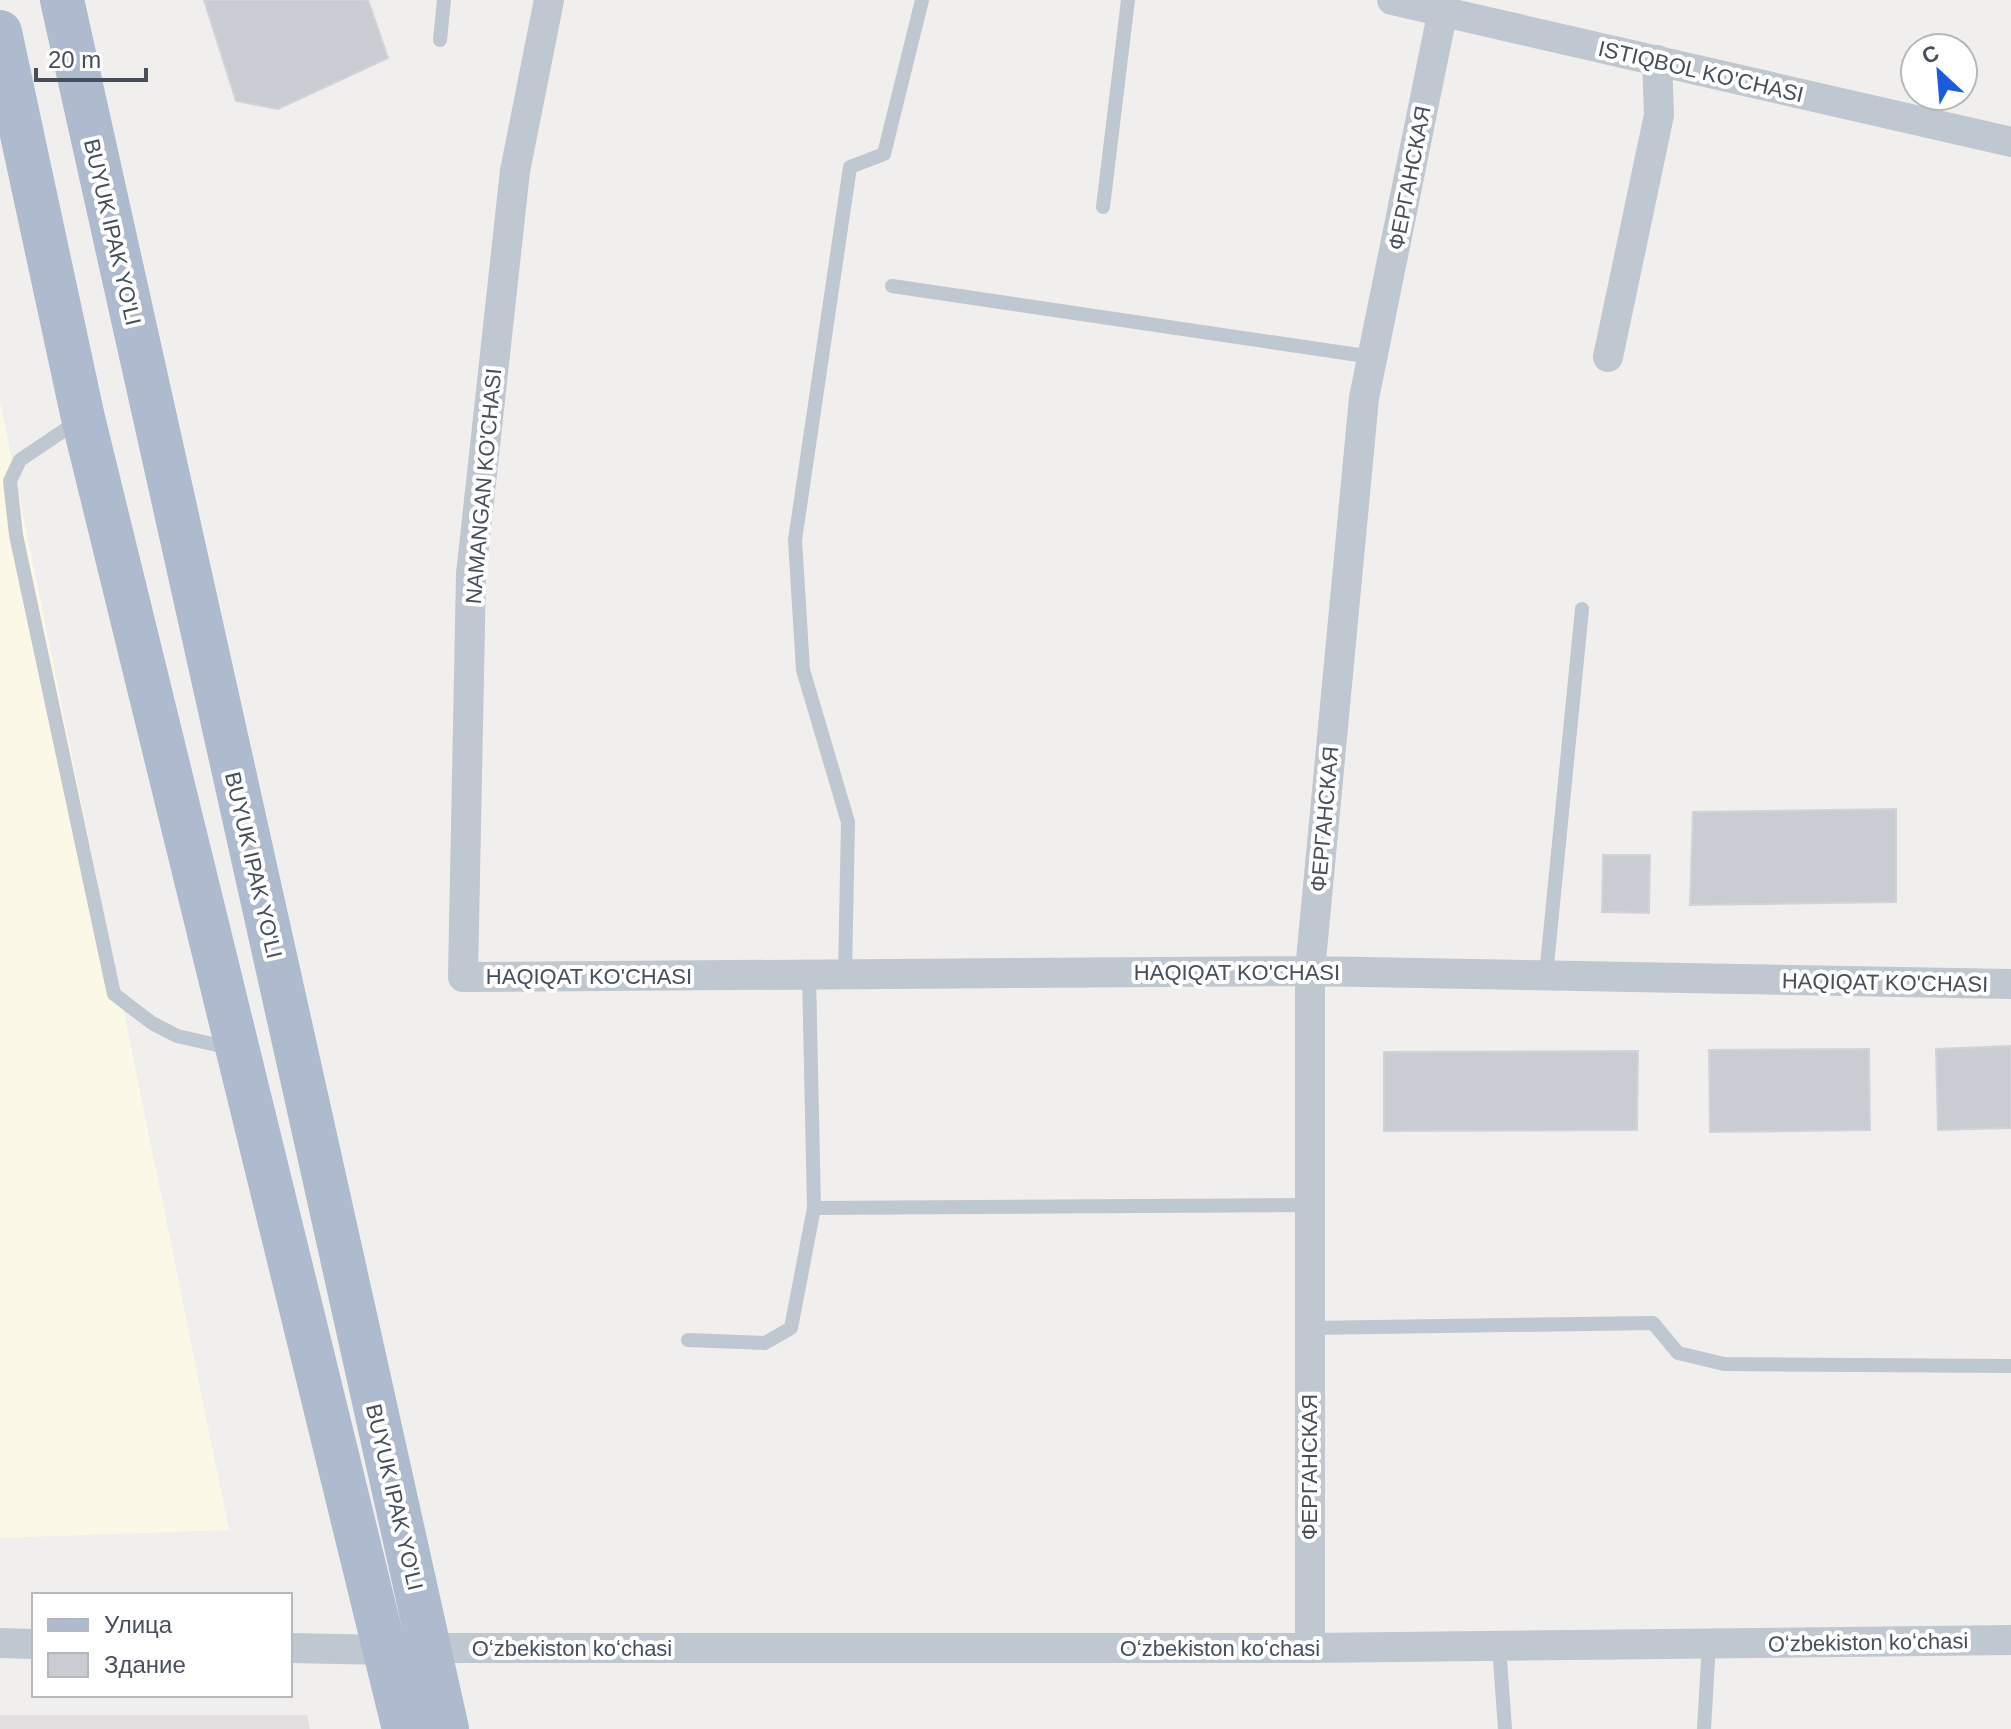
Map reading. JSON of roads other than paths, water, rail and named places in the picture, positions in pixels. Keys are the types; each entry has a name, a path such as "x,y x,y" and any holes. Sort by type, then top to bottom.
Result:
{"main road":[{"name":"BUYUK IPAK YO'LI","path":"62,0 447,1729"},
{"name":"BUYUK IPAK YO'LI","path":"0,32 83,418 404,1729"}],"street":[{"name":"NAMANGAN KO'CHASI","path":"463,977 471,574 515,171 549,0"},
{"name":"ISTIQBOL KO'CHASI","path":"1392,0 1444,5 1657,60 2011,142"},
{"name":"ФЕРГАНСКАЯ","path":"1310,1648 1310,971 1364,398 1444,5"},
{"path":"1608,357 1659,115 1657,60"},
{"name":"HAQIQAT KO'CHASI","path":"463,977 1310,971 2011,984"},
{"name":"Oʻzbekiston koʻchasi","path":"429,1648 1310,1648 2011,1640"},
{"path":"0,1643 32,1644"},
{"path":"292,1648 386,1650"}],"lane":[{"path":"440,40 444,0"},
{"path":"845,974 848,822 803,670 795,540 850,167 884,154 922,0"},
{"path":"1103,207 1128,0"},
{"path":"892,286 1372,357"},
{"path":"83,418 20,460 10,481 16,535 114,994 152,1023 177,1036 238,1049"},
{"path":"1546,975 1582,609"},
{"path":"688,1340 765,1343 791,1328 814,1208 809,975"},
{"path":"814,1208 1309,1205"},
{"path":"1309,1328 1653,1323 1678,1353 1724,1364 2011,1366"},
{"path":"1704,1729 1709,1643"},
{"path":"1499,1646 1505,1729"}]}
